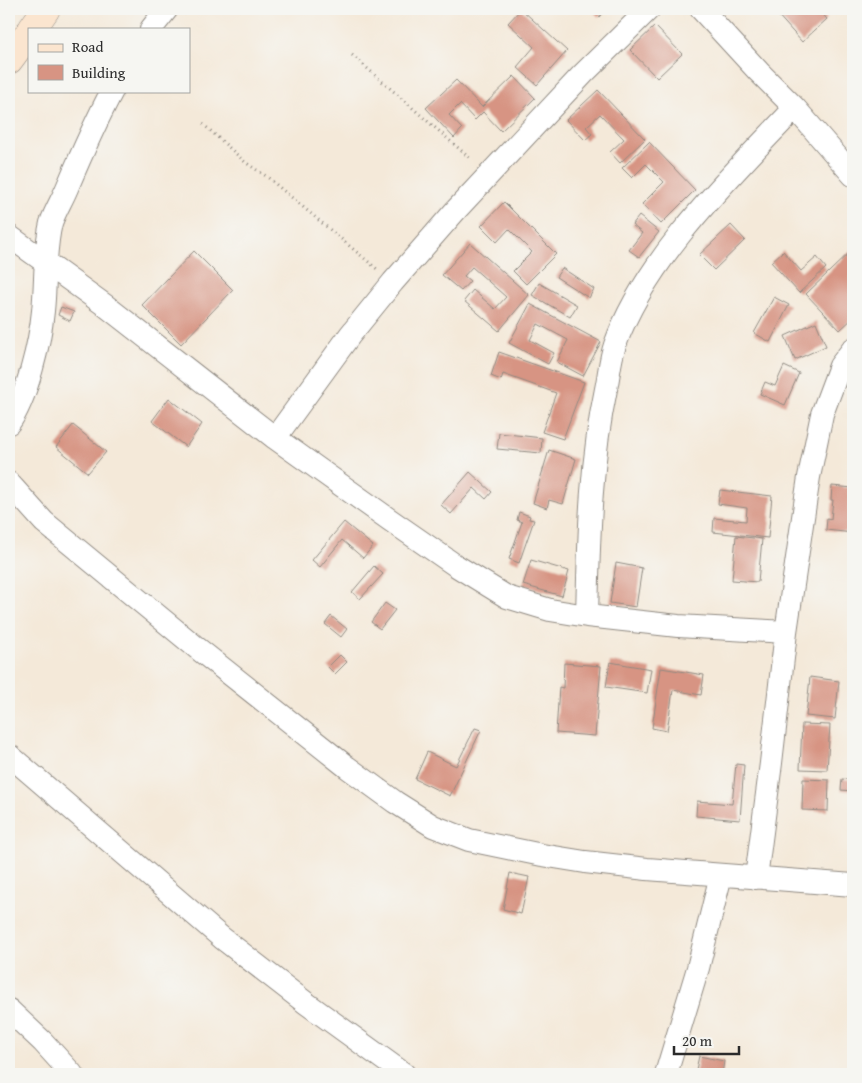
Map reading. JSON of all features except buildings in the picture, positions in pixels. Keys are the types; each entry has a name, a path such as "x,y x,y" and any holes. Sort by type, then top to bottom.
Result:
{"street":[{"path":"33,28 46,9"},
{"path":"152,28 167,9"},
{"path":"275,438 350,335 393,282 489,175 584,74 649,9"},
{"path":"701,9 795,108 853,175"},
{"path":"9,60 28,34"},
{"path":"9,423 14,416 27,384 38,343 43,313 51,224 88,138 111,92"},
{"path":"587,616 592,487 598,428 615,344 639,294 676,240 730,176 795,108"},
{"path":"9,236 106,306 275,438 422,542 507,597 550,610 587,616 678,626 786,632"},
{"path":"756,878 786,632 809,477 822,414 840,366 853,349"},
{"path":"9,483 44,522 197,648 347,767 395,802 433,826 470,840 542,856 721,876 853,885"},
{"path":"9,756 222,938 306,1003 404,1074"},
{"path":"666,1074 698,968 721,876"},
{"path":"9,1010 43,1042 72,1074"}],"path":[{"path":"352,55 489,175"},
{"path":"203,124 245,162 266,176 393,282"}]}
